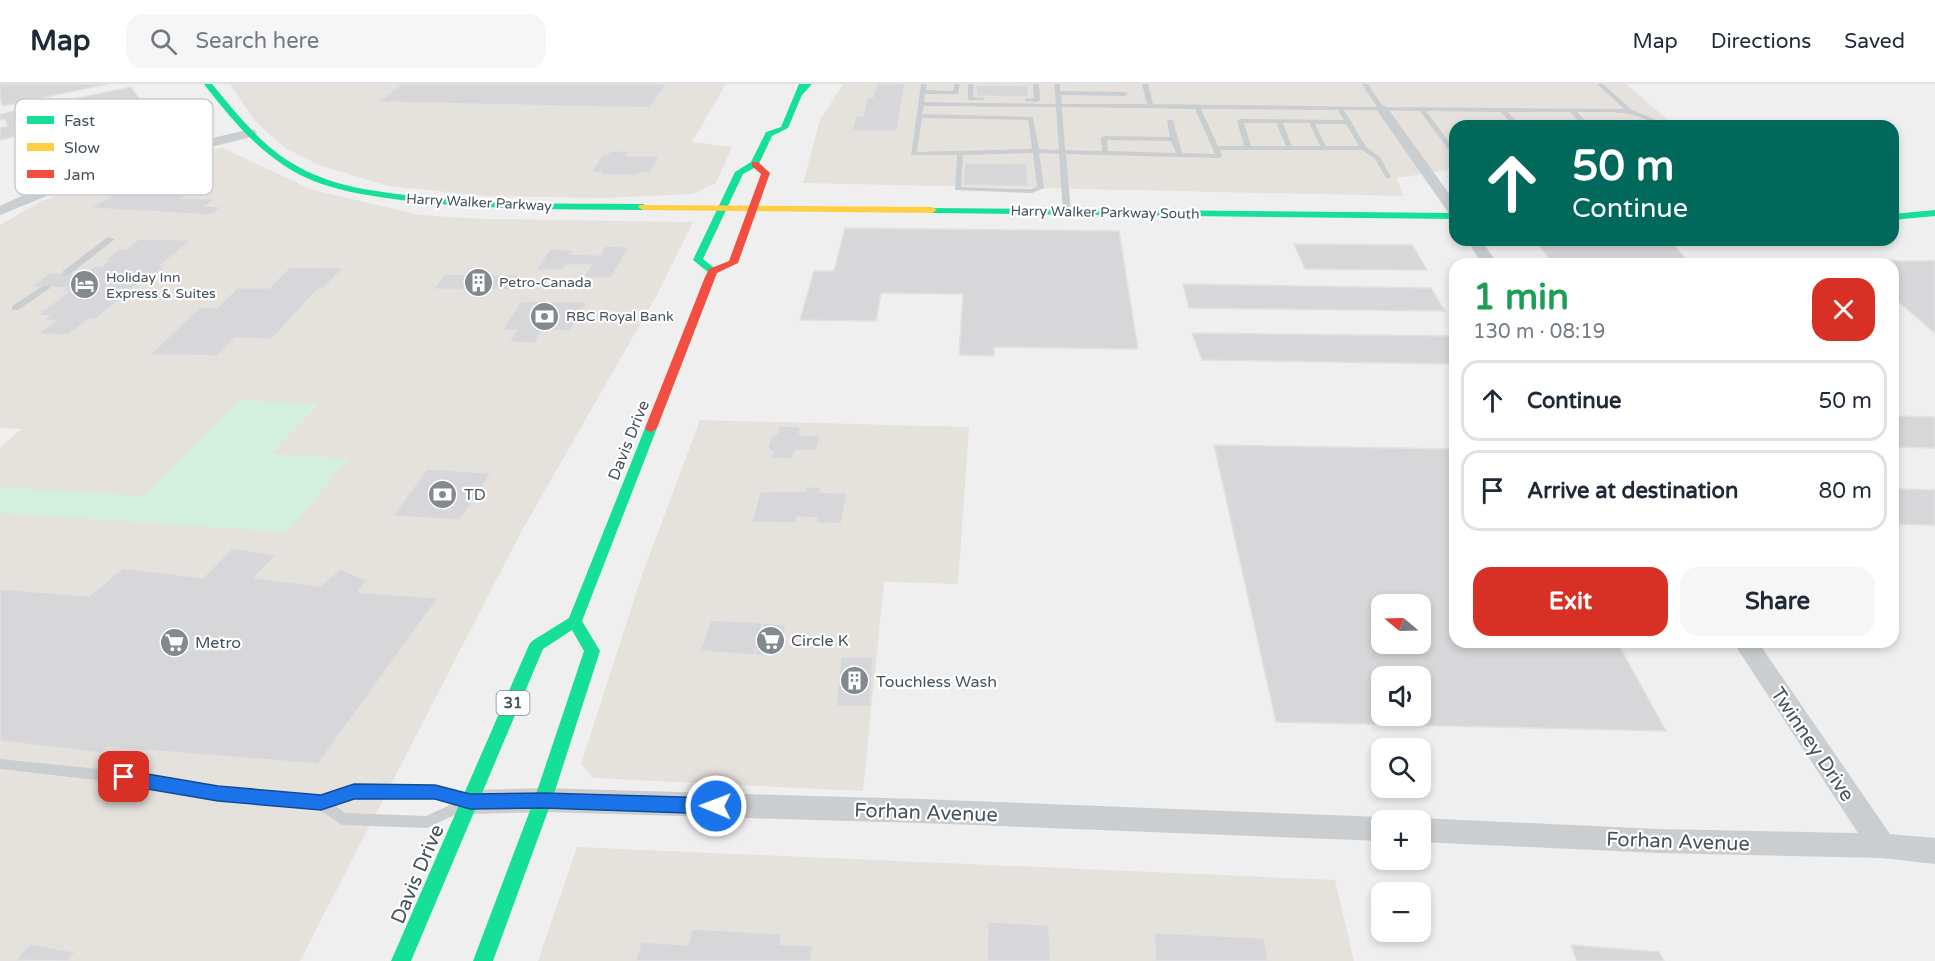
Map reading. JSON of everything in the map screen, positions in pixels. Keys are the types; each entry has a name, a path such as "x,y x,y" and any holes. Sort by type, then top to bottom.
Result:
{"street":[{"name":"Harry Walker Parkway","path":"208,84 250,133 280,159 303,174 346,188 401,198 467,203 754,209"},
{"path":"755,164 766,173 733,263 713,271 698,260 739,172 755,164 764,130 784,128 804,87"},
{"path":"1382,109 1449,205"},
{"path":"213,142 250,133"},
{"path":"0,211 35,195"},
{"name":"Harry Walker Parkway South","path":"754,209 1449,214"},
{"path":"1899,216 1935,213"},
{"name":"Davis Drive","path":"401,961 537,645 575,621 713,271"},
{"path":"483,961 543,800 592,651 575,621"},
{"name":"Twinney Drive","path":"1749,648 1882,846"},
{"name":"Forhan Avenue","path":"470,802 543,800 1137,818 1371,829"},
{"name":"Forhan Avenue","path":"1431,831 1658,841 1882,846 1935,851"}],"lane":[{"path":"924,84 913,154 1035,151 1218,156 1197,107"},
{"path":"923,92 956,93 957,84"},
{"path":"971,84 970,99 1037,100 1036,84"},
{"path":"1057,84 1067,212"},
{"path":"1145,84 1150,106"},
{"path":"1365,84 1382,109"},
{"path":"1600,84 1630,111 1652,120"},
{"path":"1057,93 1125,94"},
{"path":"921,104 1630,111"},
{"path":"1340,108 1362,148 1378,158 1388,177"},
{"path":"1422,109 1449,146"},
{"path":"1503,110 1512,120"},
{"path":"1571,110 1581,120"},
{"path":"919,116 1031,118 1041,188 1032,191 957,189 960,154"},
{"path":"1170,121 1180,156"},
{"path":"1248,148 1240,121 1348,122"},
{"path":"1279,122 1290,148"},
{"path":"1311,122 1324,148"},
{"path":"1105,154 1104,138 1174,139"},
{"path":"1215,148 1362,148"},
{"path":"66,273 111,239"},
{"path":"15,308 46,288"},
{"path":"0,764 148,780 218,793 321,802 354,791 435,792 470,802"},
{"path":"321,802 342,819 427,822 470,802"}],"shaded area":[{"path":"230,84 726,84 692,142 732,147 716,183 693,194 604,198 487,196 388,186 319,165 285,148 255,121"},
{"path":"843,84 1626,84 1668,120 1449,120 1449,170 1397,178 1403,196 803,183 820,120"},
{"path":"223,148 313,190 420,215 484,219 693,222 658,293 520,534 300,961 0,961 0,448 21,429 0,428 0,225 41,201 59,195 213,195 213,150","holes":["317,405 271,454 348,459 143,497"]},
{"path":"700,420 969,427 958,584 884,582 863,791 593,778 581,764 642,575"},
{"path":"577,847 1335,880 1354,961 538,961"}],"green space":[{"path":"241,400 317,404 272,454 349,459 287,532 0,513 0,487 143,496"}],"building":[{"path":"0,84 108,84 36,99 15,99 15,103 3,106 0,98"},
{"path":"401,84 666,84 650,108 379,102"},
{"path":"877,84 905,84 897,131 852,131 856,116 863,116 867,97 873,97"},
{"path":"976,85 1028,86 1028,97 976,96"},
{"path":"131,87 140,99 73,99"},
{"path":"15,111 15,137 0,140 0,128 8,126 5,119 0,120 0,114"},
{"path":"610,151 629,151 626,156 659,156 650,173 600,175 602,172 591,172 602,155 607,155"},
{"path":"965,163 1027,164 1028,186 963,185"},
{"path":"112,195 187,195 183,198 215,199 206,206 222,207 210,215 91,208"},
{"path":"845,228 1119,231 1138,349 994,347 994,356 959,355 963,294 881,293 876,321 800,320 814,271 834,271"},
{"name":"Holiday Inn Express & Suites","path":"139,239 191,240 161,265 166,265 145,283 140,282 96,319 88,319 68,335 38,334 55,321 43,320 49,316 38,315 68,292 60,292 66,288 30,287 50,273 85,273 95,266 102,266 109,260 105,260 120,249 126,249"},
{"path":"1294,244 1412,245 1427,270 1305,269"},
{"path":"605,246 629,247 611,278 583,278 591,265 566,265 563,270 536,270 550,249 574,250 571,254 600,255"},
{"path":"1540,246 1674,246 1686,258 1548,258"},
{"path":"1899,261 1935,261 1935,333 1899,302"},
{"path":"290,267 343,268 323,289 318,289 272,339 235,338 217,356 150,355 200,307 217,308 237,288 269,288"},
{"name":"Petro-Canada","path":"445,274 523,275 513,290 433,289"},
{"path":"1183,284 1431,288 1445,311 1189,308"},
{"name":"RBC Royal Bank","path":"521,301 587,302 570,331 542,330 535,343 509,342 517,330 502,330"},
{"path":"1192,333 1449,336 1449,364 1202,360"},
{"path":"1899,416 1935,417 1935,448 1899,447"},
{"path":"779,426 801,427 799,433 802,435 820,436 816,450 799,450 794,452 792,459 771,458 773,452 768,449 771,436 778,433"},
{"path":"1214,445 1449,449 1449,648 1620,648 1666,731 1431,726 1431,666 1371,666 1371,724 1276,722"},
{"name":"TD","path":"427,469 491,473 460,520 393,516"},
{"path":"806,487 821,487 820,492 847,493 841,524 816,523 817,518 797,517 796,523 752,522 760,492 805,491"},
{"path":"1899,489 1935,490 1935,525 1899,524"},
{"path":"232,548 276,555 254,578 320,586 340,569 367,580 358,592 438,598 318,764 107,747 101,753 0,741 0,589 89,596 123,568 203,578"},
{"path":"711,620 763,623 754,655 700,651"},
{"name":"Circle K","path":"763,623 786,625 778,656 754,655"},
{"name":"Touchless Wash","path":"841,657 873,657 870,706 836,706"},
{"path":"988,922 1049,925 1050,961 987,961"},
{"path":"692,929 782,934 780,944 813,946 810,961 636,961 641,942 688,945"},
{"path":"1154,933 1264,938 1268,961 1156,961"},
{"path":"30,944 75,952 68,961 16,960"},
{"path":"1571,945 1659,952 1664,961 1577,961"}],"traffic: fast":[{"path":"208,84 268,150 292,167 335,185 365,192 439,201 526,206 643,207"},
{"path":"713,271 698,260 739,172 755,164 769,134 784,128 803,84"},
{"path":"799,94 808,84"},
{"path":"932,210 1449,216"},
{"path":"1899,216 1935,213"},
{"path":"401,961 537,645 575,621 651,428"},
{"path":"483,961 543,800 592,651 575,621"}],"traffic: slow":[{"path":"643,207 932,210"}],"traffic: jam":[{"path":"651,428 710,277 713,271 733,263 766,173 755,164"}],"place":[{"name":"Petro-Canada","path":"478,282"},
{"name":"Holiday Inn Express & Suites","path":"85,285"},
{"name":"RBC Royal Bank","path":"545,316"},
{"name":"TD","path":"443,494"},
{"name":"Circle K","path":"770,640"},
{"name":"Metro","path":"174,642"},
{"name":"Touchless Wash","path":"855,681"}],"route":[{"path":"124,777 218,793 321,802 354,791 435,792 470,802 543,800 573,803 716,806"}]}
